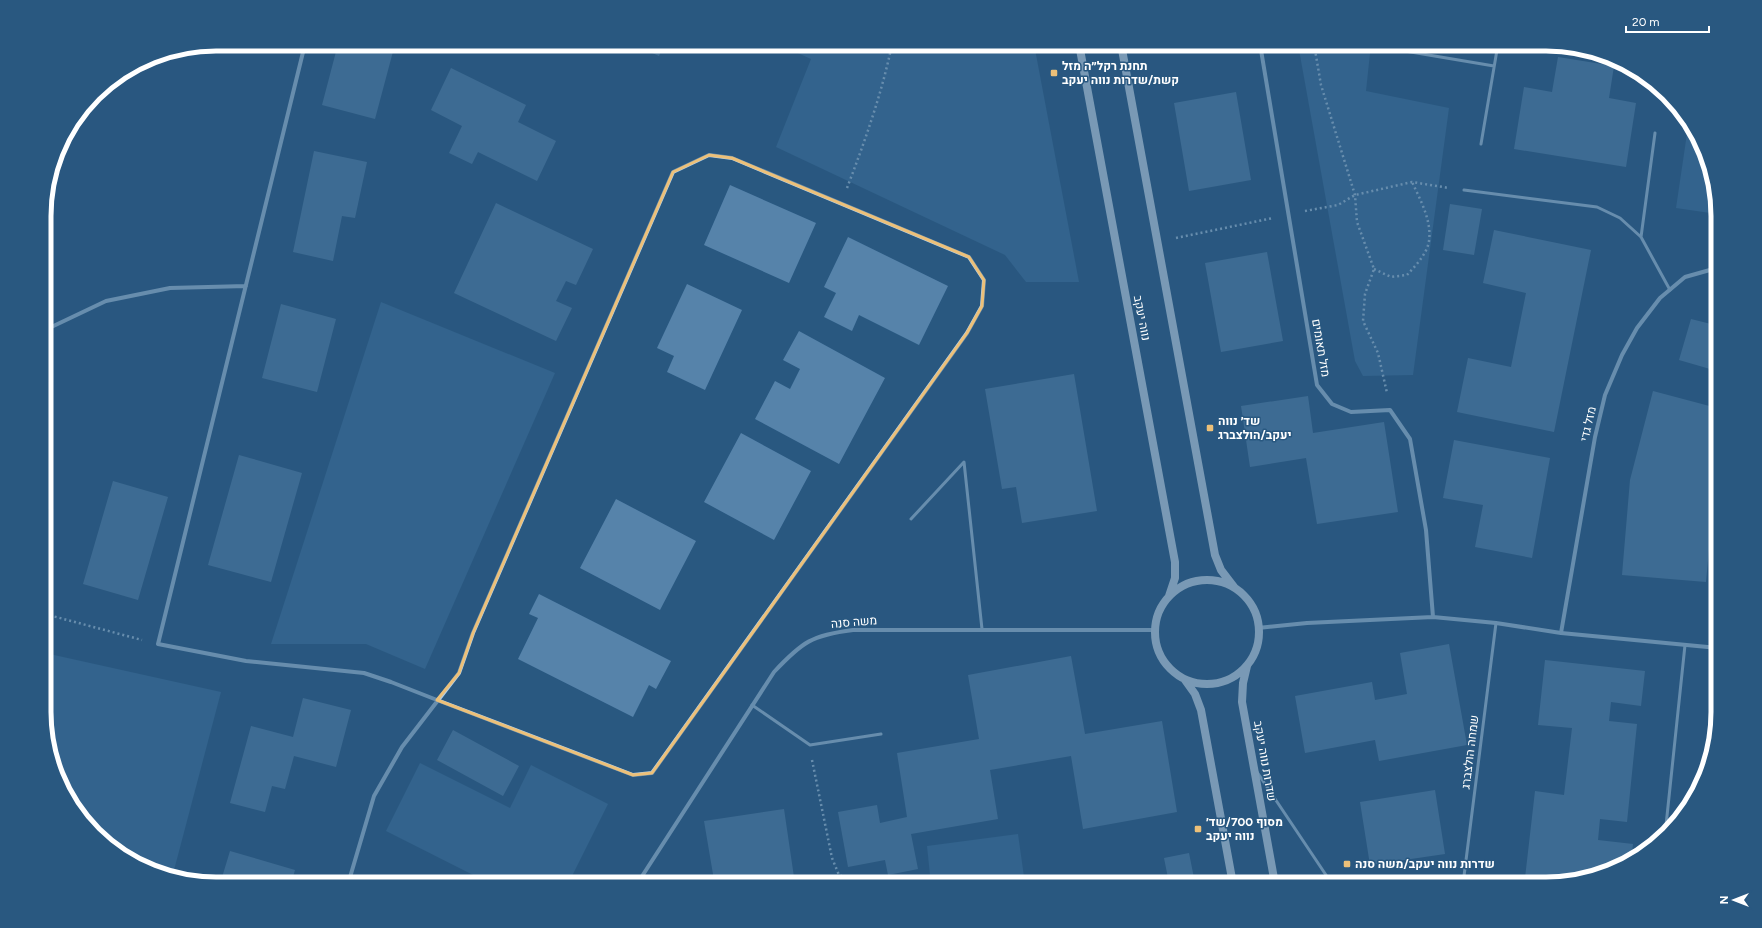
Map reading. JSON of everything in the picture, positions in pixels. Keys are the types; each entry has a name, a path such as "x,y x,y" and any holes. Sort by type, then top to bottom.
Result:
{"street":[{"path":"303,51 158,644 246,661 364,673 391,682 437,700 633,774 652,773 967,333 982,306 984,280 969,257 732,158 709,156 673,172 473,633 459,673 437,700 402,747 374,796 350,877"},
{"name":"נווה יעקב","path":"1080,51 1175,562 1175,578 1169,596"},
{"path":"1122,51 1215,555 1221,570 1234,588 1244,596 1256,614 1258,628 1257,648 1247,665 1237,675 1219,683 1198,684 1185,680 1168,668 1161,657 1156,644 1155,630 1159,612 1169,596 1186,584 1200,580 1214,580 1234,588"},
{"name":"מזל תאומים","path":"1261,51 1317,385 1332,404 1351,412 1390,410"},
{"name":"מזל גדי","path":"1561,633 1595,437 1605,395 1622,355 1637,328 1660,298 1685,277 1711,270"},
{"path":"51,327 106,301 170,288 246,286"},
{"path":"1390,410 1410,439 1426,530 1433,617"},
{"path":"1258,628 1307,623 1433,617 1496,623 1561,633 1711,647"},
{"name":"משה סנה","path":"641,877 774,672 799,646 814,638 833,632 853,630 1155,630"},
{"name":"שדרות נווה יעקב","path":"1247,665 1243,683 1242,702 1274,877"},
{"path":"1185,680 1195,694 1201,710 1232,877"}],"lane":[{"path":"1405,51 1494,66"},
{"path":"1481,144 1497,51"},
{"path":"1641,237 1655,133"},
{"path":"1464,190 1597,207 1620,218 1641,237 1670,290"},
{"path":"911,519 964,462 982,629"},
{"name":"שמחה הולצברג","path":"1464,877 1496,623"},
{"path":"1666,826 1685,645"},
{"path":"752,705 810,745 881,734"},
{"path":"1254,767 1327,877"}],"path":[{"path":"841,204 866,140 887,69 891,51"},
{"path":"1315,51 1321,85 1355,195 1357,222 1374,269 1366,294 1363,321 1378,353 1390,410"},
{"path":"1157,241 1338,205 1355,195 1412,182 1464,190"},
{"path":"1374,269 1391,277 1407,275 1420,260 1429,241 1426,214 1412,182"},
{"path":"51,616 158,644"},
{"path":"810,745 832,858 839,874 845,877"}],"highlighted area":[{"path":"709,155 732,158 969,257 984,280 982,306 967,333 652,773 633,775 437,700 459,673 473,633 673,172"}],"shaded area":[{"path":"793,51 1035,51 1079,282 1026,282 1005,255 776,147 811,59"},
{"path":"1299,51 1370,51 1366,91 1449,108 1413,375 1363,376 1355,361"},
{"path":"1687,131 1694,143 1705,173 1710,195 1711,213 1676,208"},
{"path":"381,302 555,373 425,669 366,644 271,644"},
{"path":"51,654 221,692 174,871 143,860 116,843 99,829 73,794 60,765 52,733"},
{"path":"420,763 510,808 531,765 608,804 572,877 477,877 386,831"},
{"path":"1018,834 1024,877 916,877 930,875 927,846"}],"building":[{"path":"336,51 393,51 375,119 322,105"},
{"path":"648,51 661,51 659,56"},
{"path":"1558,57 1614,66 1609,98 1636,103 1626,167 1514,149 1524,87 1552,92"},
{"path":"451,68 526,105 518,122 556,141 537,181 478,152 472,164 449,153 462,126 431,110"},
{"path":"1236,92 1251,180 1189,191 1174,103"},
{"path":"314,151 367,162 355,218 342,216 333,261 293,252"},
{"path":"730,185 816,223 789,283 704,245"},
{"path":"496,203 593,249 576,285 566,281 556,301 572,308 556,341 454,293"},
{"path":"1450,204 1482,209 1474,255 1443,250"},
{"path":"1494,230 1591,250 1554,432 1457,412 1468,358 1511,367 1526,293 1483,283"},
{"path":"848,237 948,286 919,345 859,315 852,331 824,317 836,293 824,287"},
{"path":"1267,252 1283,341 1221,352 1205,263"},
{"path":"687,284 742,310 705,390 667,372 674,356 657,348"},
{"path":"281,304 336,319 317,392 262,378"},
{"path":"1691,319 1711,324 1711,369 1679,360"},
{"path":"799,331 885,378 839,464 755,419 775,381 790,389 800,369 783,360"},
{"path":"1074,374 1097,511 1022,523 1016,487 1002,489 985,389"},
{"path":"1653,391 1711,406 1711,528 1706,582 1622,575 1630,480"},
{"path":"1308,396 1313,433 1384,422 1398,512 1317,524 1306,458 1250,467 1241,406"},
{"path":"741,433 811,471 774,540 704,502"},
{"path":"1454,440 1550,458 1532,558 1475,547 1483,505 1443,498"},
{"path":"239,455 302,473 271,582 208,565"},
{"path":"113,481 168,497 138,600 83,584"},
{"path":"616,499 696,541 660,610 580,568"},
{"path":"539,594 671,661 656,689 649,685 633,717 518,659 538,618 529,614"},
{"path":"1449,644 1467,745 1379,761 1375,740 1305,753 1295,696 1372,682 1375,700 1407,694 1400,653"},
{"path":"1071,656 1085,734 1162,721 1177,812 1083,829 1071,756 990,770 998,819 911,834 918,869 888,875 885,860 848,867 838,812 877,805 880,823 907,817 897,753 979,739 968,675"},
{"path":"1545,660 1645,671 1641,706 1611,702 1609,721 1637,724 1627,822 1600,819 1598,840 1633,844 1632,853 1619,860 1599,868 1578,874 1557,877 1525,877 1535,791 1564,795 1572,728 1538,725"},
{"path":"303,698 351,710 336,767 294,756 285,789 272,786 265,812 230,803 251,726 293,737"},
{"path":"453,730 519,766 503,796 437,760"},
{"path":"1435,790 1445,854 1370,865 1360,802"},
{"path":"784,809 794,877 713,877 704,821"},
{"path":"230,851 295,870 293,877 222,877"},
{"path":"1189,853 1194,877 1168,877 1164,858"}],"place":[{"name":"תחנת רקל״ה מזל קשת/שדרות נווה יעקב","path":"1054,73"},
{"name":"שד׳ נווה יעקב/הולצברג","path":"1210,428"},
{"name":"מסוף 700/שד׳ נווה יעקב","path":"1198,829"},
{"name":"שדרות נווה יעקב/משה סנה","path":"1347,864"}]}
